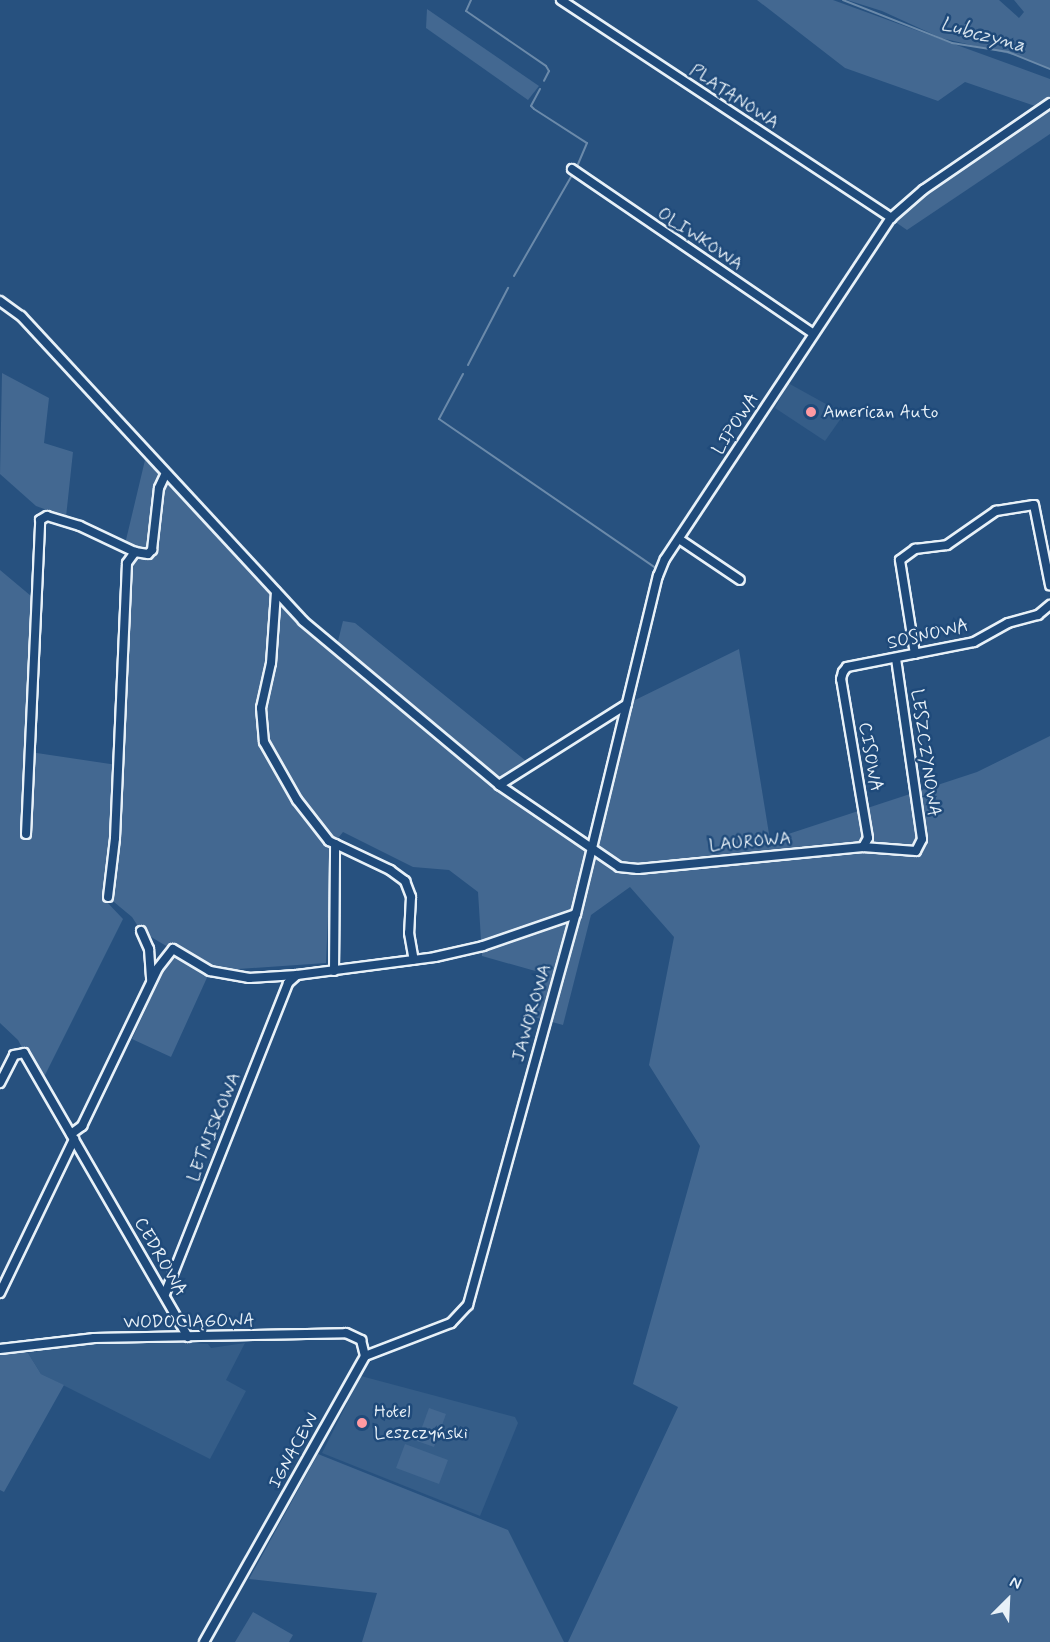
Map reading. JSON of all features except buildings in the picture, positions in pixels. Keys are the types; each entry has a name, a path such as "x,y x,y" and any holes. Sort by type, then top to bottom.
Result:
{"street":[{"name":"PLATANOWA","path":"561,0 891,218"},
{"name":"LIPOWA","path":"627,704 658,576 679,539 813,333 891,218 923,190 1050,103"},
{"name":"OLIWKOWA","path":"572,169 813,333"},
{"name":"LAUROWA","path":"0,301 21,316 165,475 276,592 336,650 499,785 619,867 638,869 864,847 916,851"},
{"path":"26,834 40,520 47,516 80,526 135,552 148,554 154,544 159,488 165,475"},
{"path":"915,654 900,560 915,549 947,545 996,511 1034,506 1050,585"},
{"path":"679,539 740,580"},
{"path":"108,897 127,563 135,552"},
{"path":"276,592 271,663 261,708 264,742 297,800 335,844 405,881 411,897 409,933 414,960"},
{"name":"SOSNOWA","path":"843,672 848,667 974,642 1008,623 1038,615 1050,605"},
{"name":"LESZCZYNOWA","path":"896,659 922,838 916,851"},
{"name":"CISOWA","path":"843,672 841,679 868,838 864,847"},
{"path":"499,785 627,704"},
{"name":"JAWOROWA","path":"365,1356 451,1323 468,1305 576,914 627,704"},
{"path":"334,971 335,844"},
{"path":"0,1293 73,1136 90,1112 151,985 173,950 210,971 249,978 297,975 414,960 483,946 576,914"},
{"path":"141,931 149,949 151,985"},
{"name":"LETNISKOWA","path":"165,1294 288,983 297,975"},
{"name":"CEDROWA","path":"0,1083 14,1055 24,1053 189,1337"},
{"name":"WODOCIĄGOWA","path":"0,1349 94,1338 345,1333 361,1340 365,1356"},
{"name":"IGNACEW","path":"204,1642 365,1356"}],"shaded area":[{"path":"757,0 833,0 1050,79 1050,100 1038,107 965,82 938,101 845,68"},
{"path":"847,0 999,0 1019,18 1024,12 1014,0 1050,0 1050,69 1018,56 941,38 882,11"},
{"path":"427,9 539,86 528,100 426,28"},
{"path":"1050,110 1050,134 907,230 891,219"},
{"path":"2,373 49,398 44,443 73,452 66,517 36,506 0,474"},
{"name":"American Auto","path":"788,383 844,414 825,441 775,408"},
{"path":"145,460 336,649 343,621 355,623 531,765 499,785 591,850 627,704 739,649 770,840 977,772 1050,736 1050,1642 568,1642 678,1407 633,1384 700,1146 649,1065 674,937 630,887 591,915 563,1025 534,1017 546,974 482,956 478,892 449,870 413,867 343,832 331,847 326,963 210,971 171,1057 132,1039 173,950 141,931 132,917 108,897 112,855 105,900 123,919 41,1083 18,1040 0,1023 0,570 31,596 30,752 117,765 126,540"},
{"path":"88,1342 177,1342 208,1344 211,1348 245,1343 226,1380 246,1391 210,1459 41,1374 28,1353"},
{"path":"28,1353 41,1374 64,1385 4,1492 0,1490 0,1354"},
{"path":"361,1376 515,1417 518,1423 480,1516 322,1453"},
{"path":"429,1408 446,1414 434,1447 417,1441"},
{"path":"405,1444 448,1460 439,1484 396,1468"},
{"path":"318,1454 508,1530 564,1642 362,1642 377,1593 249,1579"},
{"path":"253,1612 293,1635 289,1642 235,1642"}],"waterway":[{"path":"471,0 466,11 546,66 549,71 544,81"},
{"name":"Lubczyna","path":"843,0 952,43 1008,52 1050,69"},
{"path":"540,89 531,106 587,143 577,166"},
{"path":"514,276 571,177"},
{"path":"468,365 508,288"},
{"path":"463,374 439,419 654,567"}],"place":[{"name":"American Auto","path":"811,412"},
{"name":"Hotel Leszczyński","path":"362,1423"}]}
